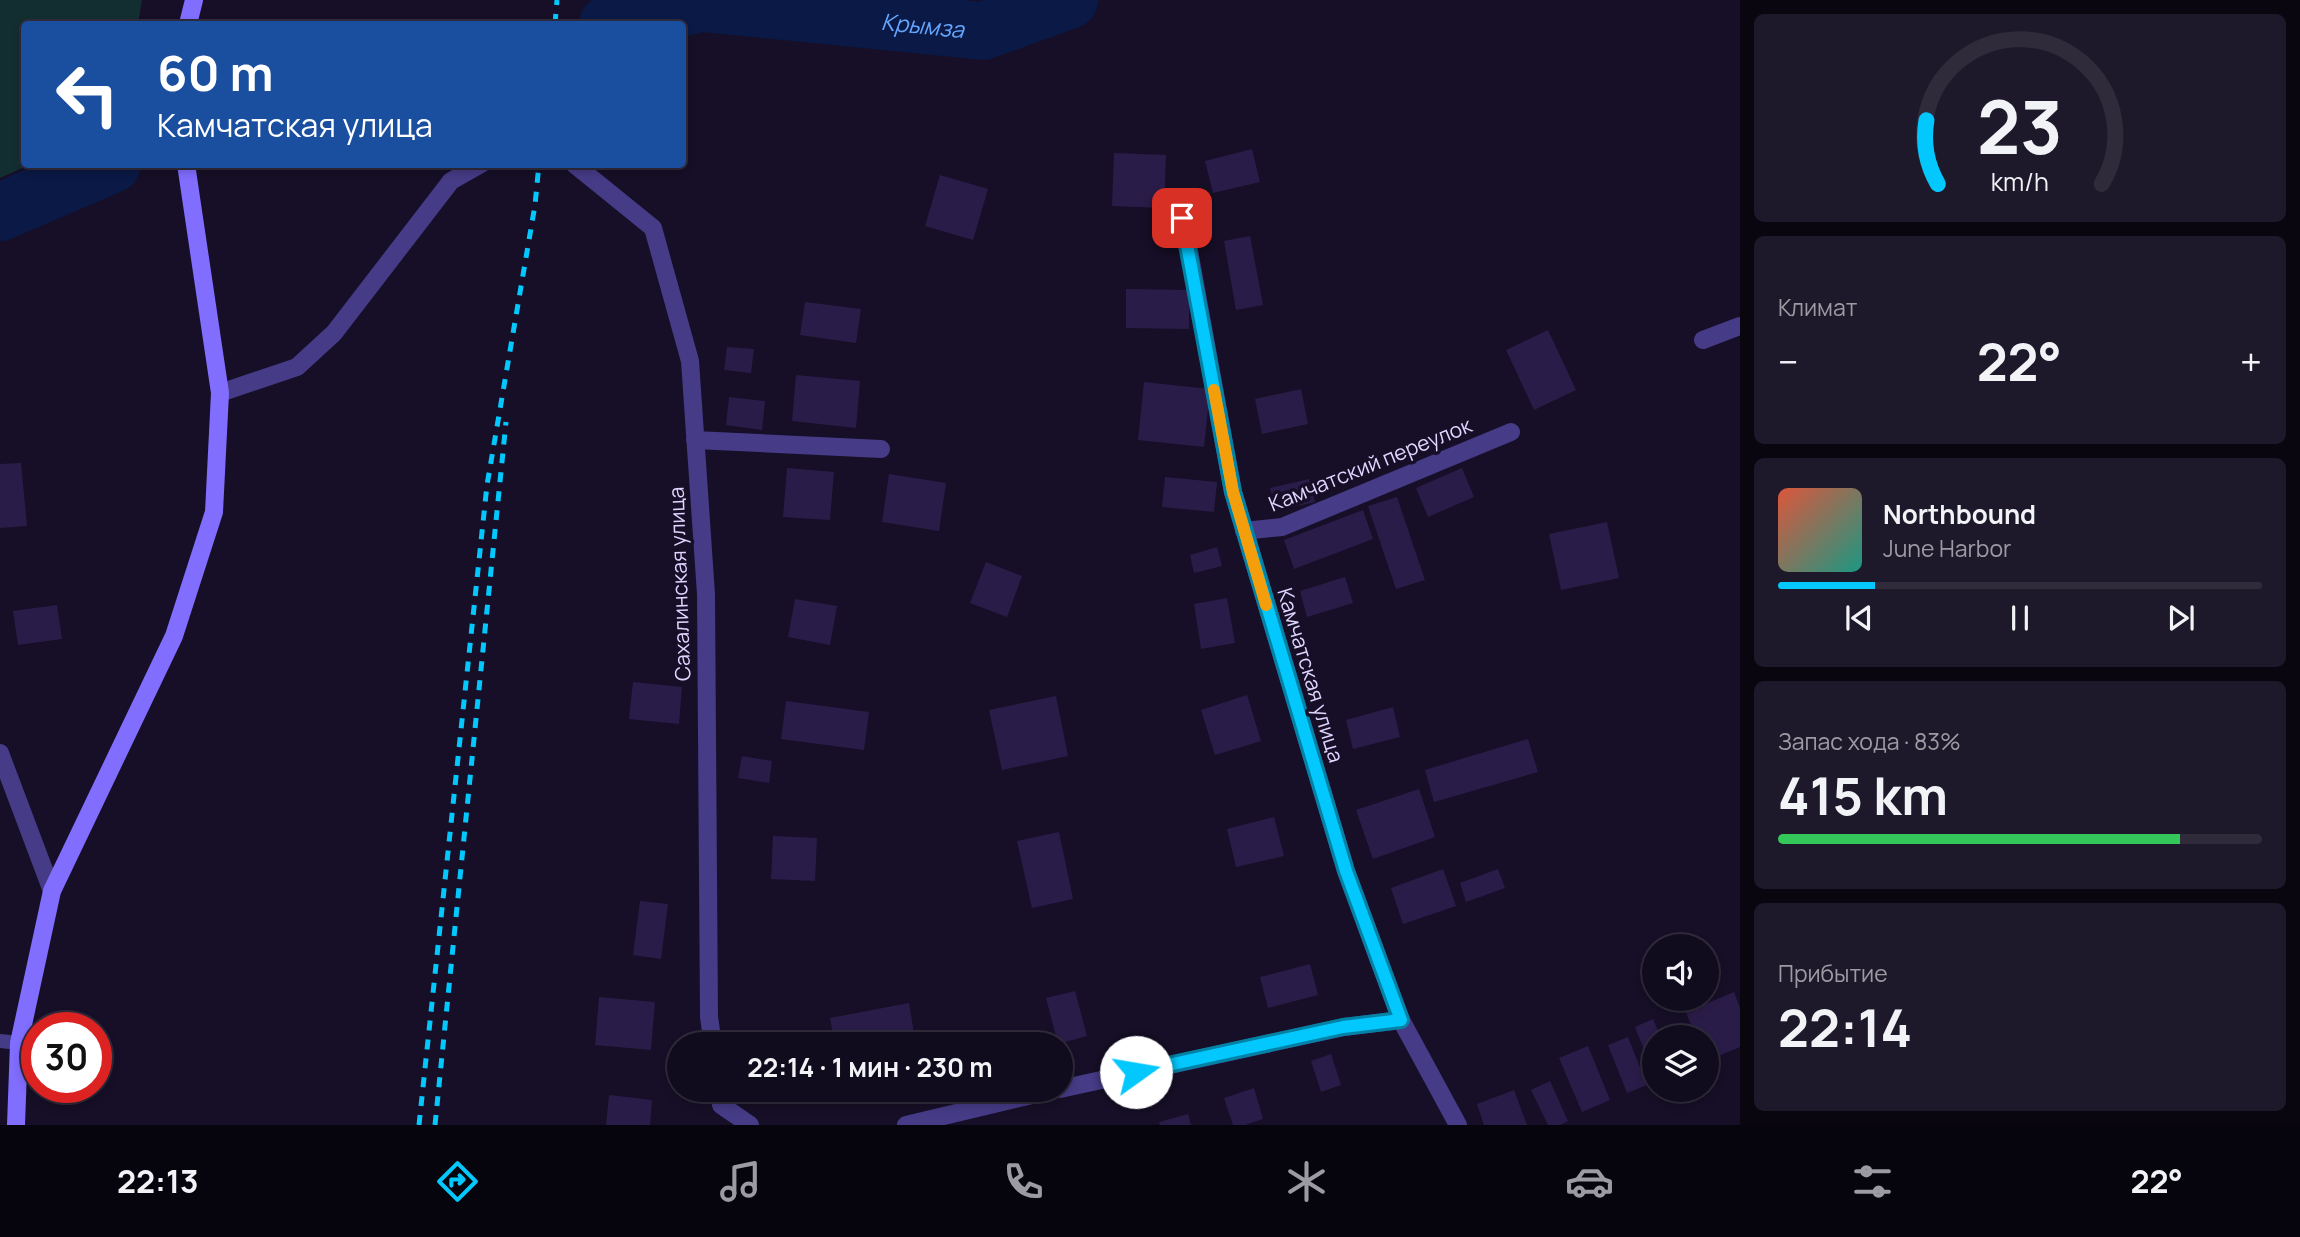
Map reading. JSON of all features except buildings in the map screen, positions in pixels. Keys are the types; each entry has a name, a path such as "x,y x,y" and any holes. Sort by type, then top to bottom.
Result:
{"street":[{"path":"189,21 194,0"},
{"path":"220,393 297,367 334,333 451,181 474,168"},
{"name":"Сахалинская улица","path":"579,168 653,228 690,361 706,594 711,1032"},
{"path":"16,1125 19,1043 51,891 174,636 214,512 220,393 187,173"},
{"name":"Камчатская улица","path":"1182,218 1233,492 1346,871 1401,1020 1458,1125"},
{"path":"1703,340 1740,326"},
{"name":"Камчатский переулок","path":"1244,531 1282,527 1511,432"},
{"path":"695,440 881,449"},
{"path":"0,753 51,891"},
{"path":"1073,1085 1343,1027 1401,1020"},
{"path":"721,1102 721,1105 750,1125"},
{"path":"906,1125 1003,1102"}],"lane":[{"path":"0,1041 19,1043"}],"green space":[{"path":"0,0 142,0 138,21 21,21 22,168 0,178"}],"waterway":[{"name":"Крымза","path":"621,21 702,3 983,31 1069,0"},
{"name":"Крымза","path":"0,212 103,168"}],"railway":[{"path":"555,21 557,0"},
{"path":"419,1125 487,485 535,205 539,168"},
{"path":"435,1125 506,422"}],"slow traffic":[{"path":"1214,390 1233,492 1266,605"}],"route":[{"path":"1136,1072 1343,1027 1401,1020 1346,871 1233,492 1182,218"}]}
